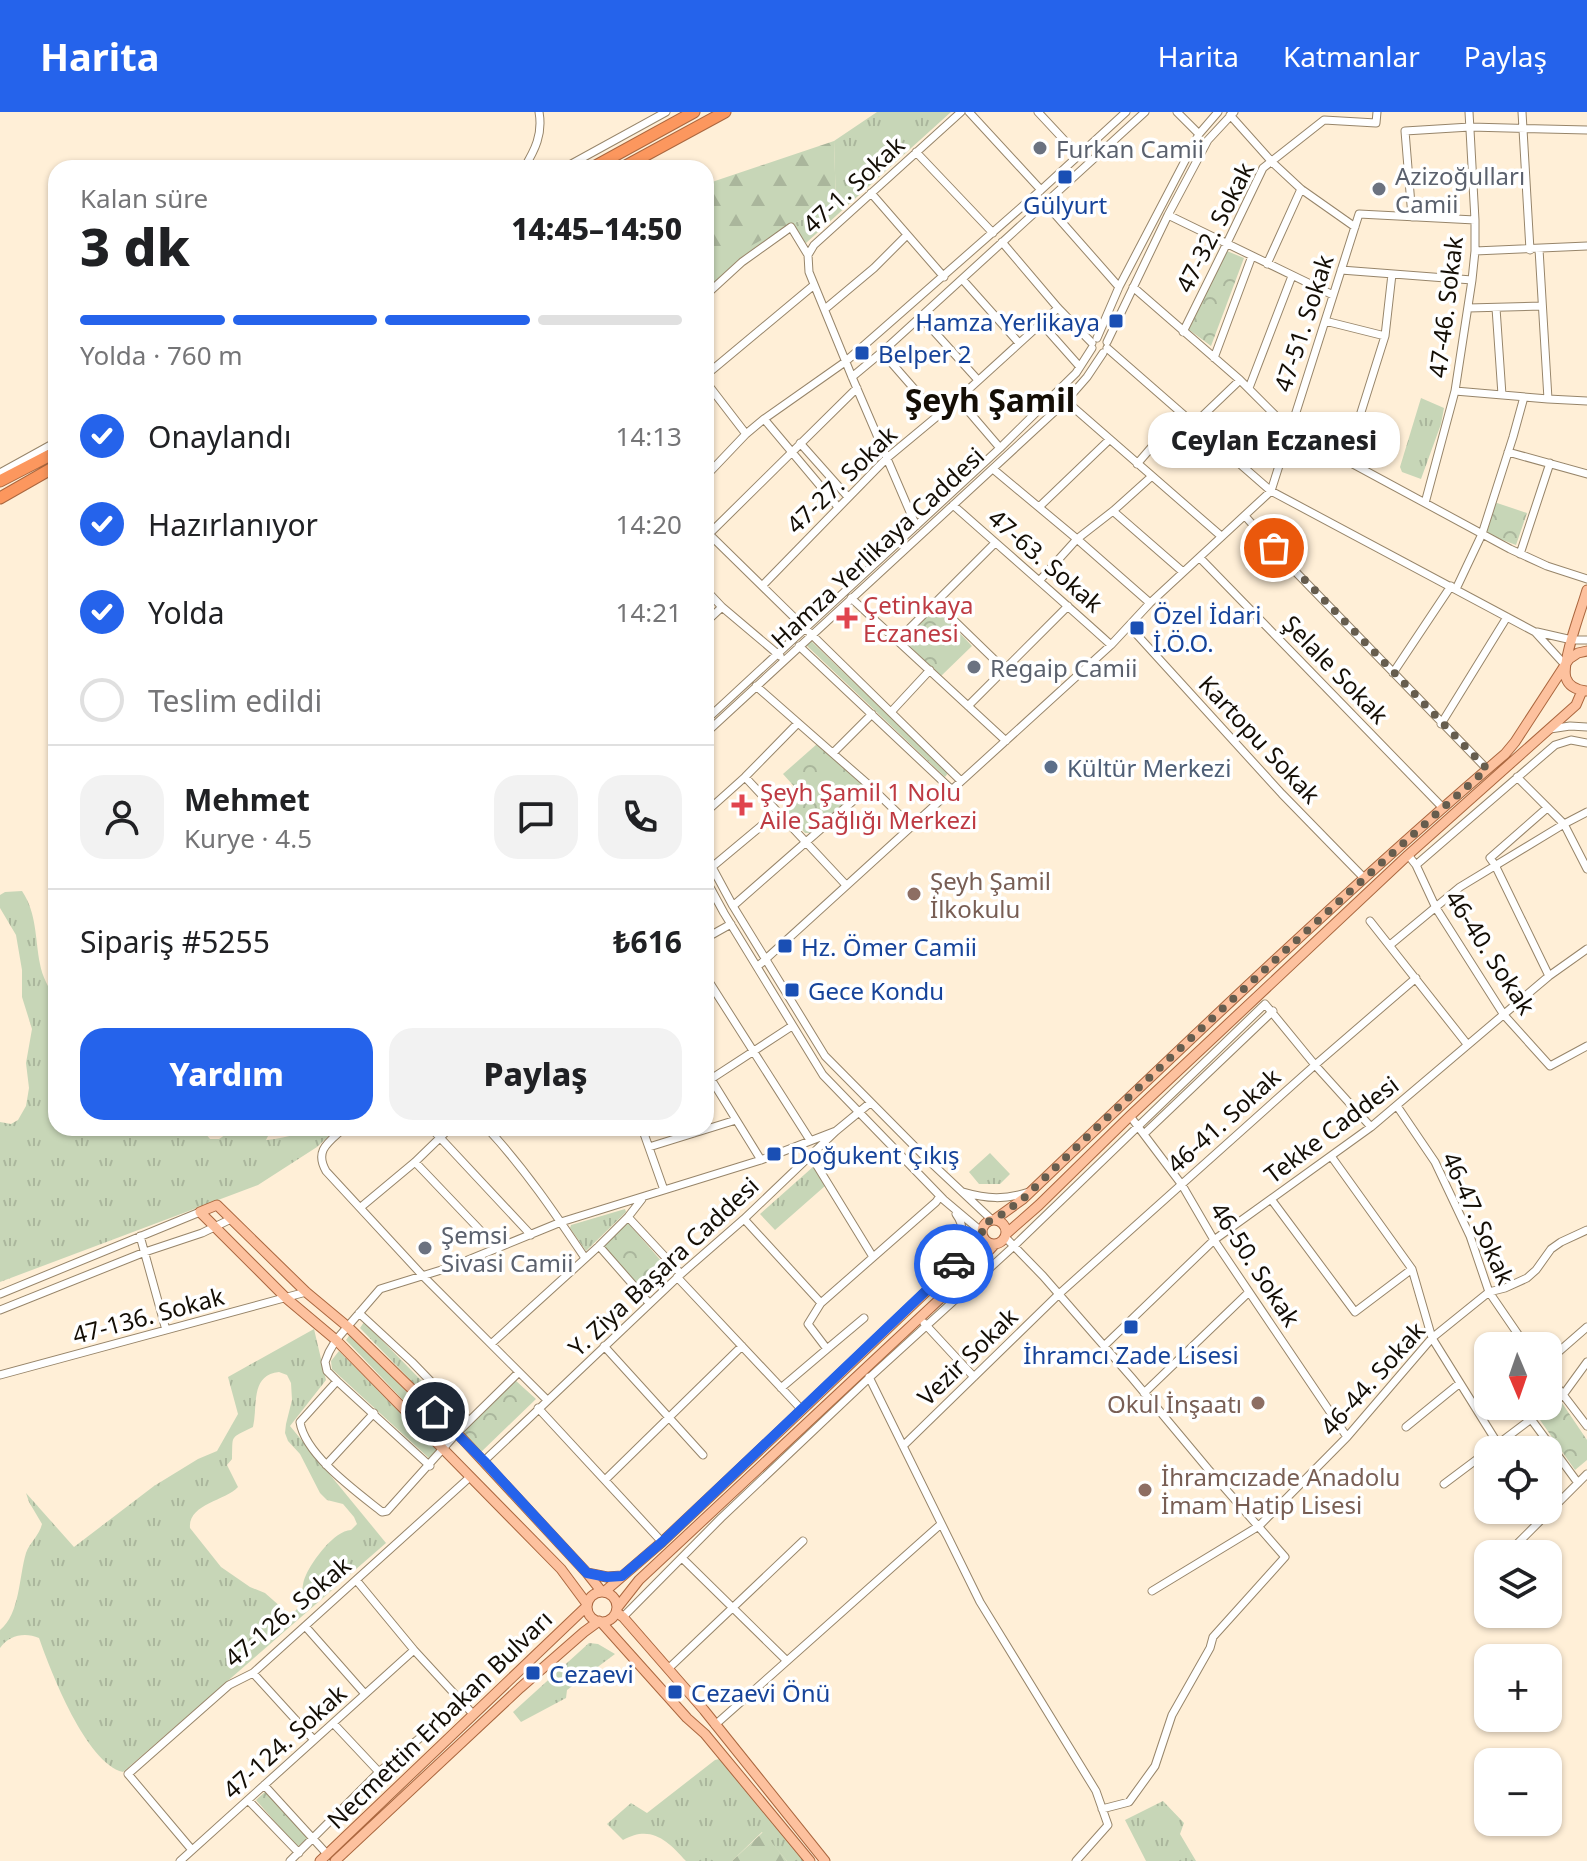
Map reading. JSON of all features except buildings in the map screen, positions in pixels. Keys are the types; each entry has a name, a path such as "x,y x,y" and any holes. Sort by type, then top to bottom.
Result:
{"highway":[{"path":"607,160 694,112"},
{"path":"637,160 725,112"},
{"path":"0,481 48,456"},
{"path":"0,498 48,471"}],"main road":[{"path":"1587,590 1566,666 1568,682 1585,694 1576,705 1408,855 1130,1116 1003,1241 995,1244 988,1242 982,1233 986,1222 1031,1191 1263,971 1487,769 1515,742 1552,684 1566,666 1573,655 1587,651"},
{"path":"587,1605 561,1569 336,1340 286,1298 200,1212 217,1205 306,1292 348,1327 484,1461 603,1592 614,1597 618,1613 704,1710 825,1861"},
{"path":"993,1220 1002,1222 1006,1236"},
{"name":"Necmettin Erbakan Bulvarı","path":"327,1859 587,1605 592,1595 603,1592 662,1542 949,1270 982,1233"},
{"name":"Necmettin Erbakan Bulvarı","path":"327,1859 584,1632 618,1613 639,1580 995,1244"},
{"path":"587,1573 622,1576"},
{"name":"Necmettin Erbakan Bulvarı","path":"587,1605 589,1614 600,1622"},
{"path":"600,1622 705,1734 810,1861"}],"street":[{"path":"529,160 537,146 541,121 539,112"},
{"path":"579,160 666,112"},
{"name":"47-1. Sokak","path":"714,288 742,262 791,227 808,255 814,245 961,112"},
{"path":"969,112 1041,190"},
{"path":"714,468 764,419 845,362 944,277 1126,112"},
{"path":"852,377 1145,112"},
{"path":"1177,112 1199,134"},
{"name":"Hamza Yerlikaya Caddesi","path":"714,713 781,657 1076,373 1199,134 1218,112"},
{"name":"47-32. Sokak","path":"1183,332 1263,168 1324,120 1376,123 1377,112"},
{"name":"47-46. Sokak","path":"1425,503 1455,391 1472,280 1475,220 1469,112"},
{"path":"1522,112 1542,306 1548,399"},
{"path":"1041,113 1079,156"},
{"path":"1232,114 1272,162 1301,189 1355,227"},
{"name":"Hamza Yerlikaya Caddesi","path":"714,725 756,686 781,657 799,646 808,631 851,598 993,469 1066,401 1087,377 1105,348 1168,215 1208,140 1232,114"},
{"path":"1475,220 1412,217 1405,131 1470,127 1587,130"},
{"path":"916,152 993,233"},
{"path":"1267,264 1301,189"},
{"path":"871,193 944,277"},
{"path":"1045,203 1119,287"},
{"name":"47-51. Sokak","path":"1271,491 1359,214 1412,217"},
{"path":"1168,215 1333,295"},
{"path":"825,309 907,235"},
{"path":"1002,242 1058,308 1094,343 1096,352 1105,348"},
{"path":"1475,251 1587,246"},
{"path":"808,255 814,285 916,526"},
{"path":"1214,358 1252,256"},
{"path":"1341,270 1472,280"},
{"path":"1346,460 1385,336 1392,274"},
{"path":"1249,388 1292,276"},
{"path":"962,279 1019,343"},
{"path":"714,368 814,285"},
{"path":"1133,287 1249,388 1290,430 1520,554 1587,579"},
{"path":"1468,308 1542,306"},
{"name":"47-27. Sokak","path":"762,586 887,458 958,399 1058,308"},
{"path":"1496,308 1502,395"},
{"path":"921,317 977,379"},
{"path":"1325,321 1385,336"},
{"path":"1041,323 1080,367"},
{"path":"1094,343 1102,338 1105,348 1271,491 1535,632 1587,640"},
{"path":"882,352 937,415"},
{"path":"1194,424 1240,380"},
{"path":"714,529 857,388"},
{"path":"1455,391 1587,401"},
{"path":"714,392 746,434"},
{"path":"1393,673 1454,588 1482,534 1524,397"},
{"path":"958,399 1000,448"},
{"path":"1066,401 1221,536"},
{"path":"1137,464 1181,413"},
{"path":"764,419 838,507"},
{"path":"1039,507 1109,440"},
{"path":"800,443 848,497"},
{"path":"0,473 48,446"},
{"path":"1508,452 1587,474"},
{"path":"1520,554 1550,463"},
{"path":"993,469 1150,603"},
{"path":"1040,580 1077,539 1152,476"},
{"path":"757,967 1111,645 1150,603 1271,491"},
{"name":"47-63. Sokak","path":"953,505 1111,645"},
{"path":"1113,511 1183,572"},
{"path":"1245,516 1487,769"},
{"path":"714,541 961,781"},
{"path":"898,640 995,543"},
{"name":"Şelale Sokak","path":"1200,558 1443,808"},
{"path":"714,598 781,657"},
{"path":"851,598 1006,741"},
{"path":"935,602 1004,669"},
{"path":"968,706 1068,606"},
{"path":"714,614 722,607"},
{"path":"1441,724 1507,617"},
{"name":"Kartopu Sokak","path":"1129,626 1282,794 1364,878"},
{"path":"1535,632 1566,666"},
{"path":"799,646 952,790"},
{"path":"891,712 930,670"},
{"path":"756,686 912,827"},
{"path":"833,753 872,714"},
{"path":"714,805 798,723"},
{"path":"1547,729 1587,727"},
{"path":"1416,865 1555,745 1571,740 1587,743"},
{"path":"745,777 846,885"},
{"path":"1517,777 1564,824 1587,869"},
{"path":"733,906 870,786"},
{"path":"1547,808 1490,858 1549,976"},
{"path":"714,865 778,812"},
{"path":"1390,945 1460,887 1587,812"},
{"name":"46-40. Sokak","path":"1408,855 1416,865 1436,908 1504,1015 1550,1066 1587,1046"},
{"path":"714,871 825,1056 993,1220"},
{"path":"714,894 823,1075 961,1221 964,1229 949,1270"},
{"path":"1370,921 1467,1044"},
{"path":"714,934 731,924"},
{"name":"Tekke Caddesi","path":"1104,1346 1214,1240 1371,1127 1549,976 1587,949"},
{"name":"46-41. Sokak","path":"1059,1294 1416,978"},
{"path":"714,989 810,1140"},
{"path":"1141,1130 1265,1004 1371,1127"},
{"path":"618,1613 682,1558 869,1378 1273,1011"},
{"path":"714,1072 792,1026"},
{"path":"714,1085 761,1160"},
{"name":"Y. Ziya Başara Caddesi","path":"484,1461 649,1303 870,1103"},
{"name":"46-47. Sokak","path":"1397,1106 1435,1162 1470,1236 1489,1292 1516,1332"},
{"name":"46-50. Sokak","path":"1130,1116 1182,1185 1214,1240 1347,1437"},
{"path":"714,1127 736,1120"},
{"path":"430,1466 327,1371 325,1362 336,1340 380,1289 498,1249 561,1222 761,1160 836,1131"},
{"path":"336,1136 323,1148 321,1156 326,1171 423,1276 547,1400"},
{"path":"494,1136 517,1160 585,1258"},
{"path":"645,1136 664,1190"},
{"path":"649,1147 684,1136"},
{"path":"361,1207 440,1137 531,1235"},
{"path":"811,1156 873,1257"},
{"path":"1331,1156 1412,1269 1432,1338 1493,1436"},
{"path":"415,1162 498,1249"},
{"path":"960,1191 991,1199 1031,1191"},
{"path":"491,1344 599,1246 643,1197"},
{"path":"942,1198 982,1233"},
{"path":"827,1349 808,1324 821,1303 942,1198"},
{"path":"1271,1199 1355,1312 1412,1269"},
{"path":"0,1294 200,1212"},
{"path":"628,1217 802,1410"},
{"path":"0,1310 231,1219"},
{"path":"744,1219 821,1303"},
{"name":"46-44. Sokak","path":"1152,1591 1259,1526 1347,1437 1432,1338 1489,1292 1527,1278 1551,1249 1587,1230"},
{"path":"140,1236 166,1330"},
{"path":"1006,1236 1285,1557 1213,1637 1210,1648 1172,1715 1155,1766 1129,1802 1102,1809"},
{"path":"599,1246 649,1303"},
{"name":"47-136. Sokak","path":"0,1375 306,1292"},
{"path":"1144,1393 1249,1292"},
{"name":"Vezir Sokak","path":"903,1446 1059,1294"},
{"path":"359,1313 469,1421"},
{"path":"918,1317 974,1377"},
{"path":"781,1388 864,1318"},
{"path":"1562,1349 1587,1327"},
{"path":"604,1346 703,1455"},
{"path":"605,1480 742,1346"},
{"path":"1587,1362 1563,1395 1587,1426"},
{"path":"865,1367 980,1602 1096,1791 1108,1825 1076,1861"},
{"path":"337,1381 300,1422 301,1431 326,1465 382,1512 387,1511 457,1433 518,1373"},
{"path":"1406,1427 1460,1383"},
{"path":"538,1408 662,1542"},
{"path":"326,1465 374,1413"},
{"path":"1509,1436 1530,1420"},
{"path":"1532,1420 1578,1483"},
{"path":"1444,1484 1474,1462"},
{"path":"1521,1540 1587,1474"},
{"name":"47-126. Sokak","path":"192,1850 128,1774 229,1685 253,1673 470,1477"},
{"path":"715,1725 941,1524"},
{"path":"668,1669 803,1541"},
{"path":"682,1558 787,1661"},
{"path":"357,1581 473,1714"},
{"path":"305,1626 365,1694"},
{"name":"47-124. Sokak","path":"180,1861 414,1650"},
{"path":"253,1673 314,1740"},
{"path":"290,1861 379,1772 463,1702"},
{"path":"333,1723 379,1772"},
{"path":"264,1785 327,1859"},
{"path":"248,1800 299,1853"}],"green space":[{"path":"877,112 951,112 806,243 792,224 836,205 834,141"},
{"path":"834,141 836,205 716,263 714,181"},
{"path":"792,224 740,258 714,283 714,253"},
{"path":"1227,251 1244,258 1211,346 1188,329"},
{"path":"1421,398 1444,408 1421,479 1402,472 1400,467"},
{"path":"1494,502 1527,513 1516,545 1484,533"},
{"path":"935,607 972,646 940,677 903,639"},
{"path":"810,640 948,773 945,777 806,645"},
{"path":"817,744 862,784 862,789 811,833 805,833 784,810 800,793 783,774"},
{"path":"22,891 27,899 42,973 48,987 48,1136 208,1136 219,1139 223,1136 268,1136 266,1140 289,1136 329,1136 317,1147 258,1185 0,1282 0,1122 11,1124 18,1120 26,1106 29,1088 26,1063 32,1029 22,997 22,970 16,935 0,908 0,895"},
{"path":"990,1153 1010,1174 1000,1184 979,1184 969,1172"},
{"path":"814,1166 825,1186 775,1230 760,1214"},
{"path":"625,1209 626,1212 586,1251 570,1228 571,1225"},
{"path":"628,1223 671,1272 647,1295 602,1245"},
{"path":"364,1322 462,1422 456,1427 360,1328"},
{"path":"314,1329 326,1380 290,1426 386,1543 123,1772 109,1765 83,1735 61,1693 39,1638 18,1636 0,1648 0,1630 12,1614 26,1553 42,1524 26,1493 74,1547 154,1486 217,1451 238,1414 228,1377","holes":["279,1372 287,1375 292,1400 285,1433 288,1441 300,1454 320,1493 327,1500 343,1504 357,1524 338,1535 319,1554 304,1580 298,1607 290,1615 265,1593 250,1587 221,1567 190,1528 195,1513 238,1487 227,1465 232,1459 234,1438 253,1427 257,1392 263,1379"]},
{"path":"351,1333 445,1433 439,1438 346,1340"},
{"path":"339,1351 438,1451 431,1460 332,1369 331,1361"},
{"path":"515,1380 536,1399 479,1454 459,1433"},
{"path":"1562,1403 1587,1440 1587,1460 1575,1470 1562,1451 1562,1436 1551,1436 1540,1420 1562,1420"},
{"path":"589,1643 598,1644 615,1654 567,1690 566,1698 521,1722 513,1712"},
{"path":"724,1758 810,1861 787,1861 762,1832 732,1861 686,1861 658,1837 642,1834 623,1840 607,1824 631,1803 647,1813 715,1760"},
{"path":"267,1790 308,1838 297,1847 256,1800"},
{"path":"1163,1801 1184,1823 1180,1834 1196,1861 1146,1861 1125,1820"},
{"path":"763,1832 787,1861 732,1861"}],"way so far":[{"path":"954,1264 982,1235 986,1222 994,1220 1023,1199 1263,971 1487,769 1274,548"}],"place":[{"name":"Furkan Camii","path":"1040,148"},
{"name":"Gülyurt","path":"1065,177"},
{"name":"Azizoğulları Camii","path":"1379,189"},
{"name":"Hamza Yerlikaya","path":"1116,321"},
{"name":"Belper 2","path":"862,353"},
{"name":"Ceylan Eczanesi","path":"1274,548"},
{"name":"Çetinkaya Eczanesi","path":"847,618"},
{"name":"Özel İdari İ.Ö.O.","path":"1137,628"},
{"name":"Regaip Camii","path":"974,667"},
{"name":"Kültür Merkezi","path":"1051,767"},
{"name":"Şeyh Şamil 1 Nolu Aile Sağlığı Merkezi","path":"742,805"},
{"name":"Şeyh Şamil İlkokulu","path":"914,894"},
{"name":"Hz. Ömer Camii","path":"785,946"},
{"name":"Gece Kondu","path":"792,990"},
{"name":"Doğukent Çıkış","path":"774,1154"},
{"name":"Şemsi Sivasi Camii","path":"425,1248"},
{"name":"İhramcı Zade Lisesi","path":"1131,1327"},
{"name":"Okul İnşaatı","path":"1258,1403"},
{"name":"İhramcızade Anadolu İmam Hatip Lisesi","path":"1145,1490"},
{"name":"Cezaevi","path":"533,1673"},
{"name":"Cezaevi Önü","path":"675,1692"}],"district":[{"name":"Şeyh Şamil","path":"990,399"}],"route":[{"path":"435,1412 587,1573 622,1576 662,1542 954,1264"}]}
